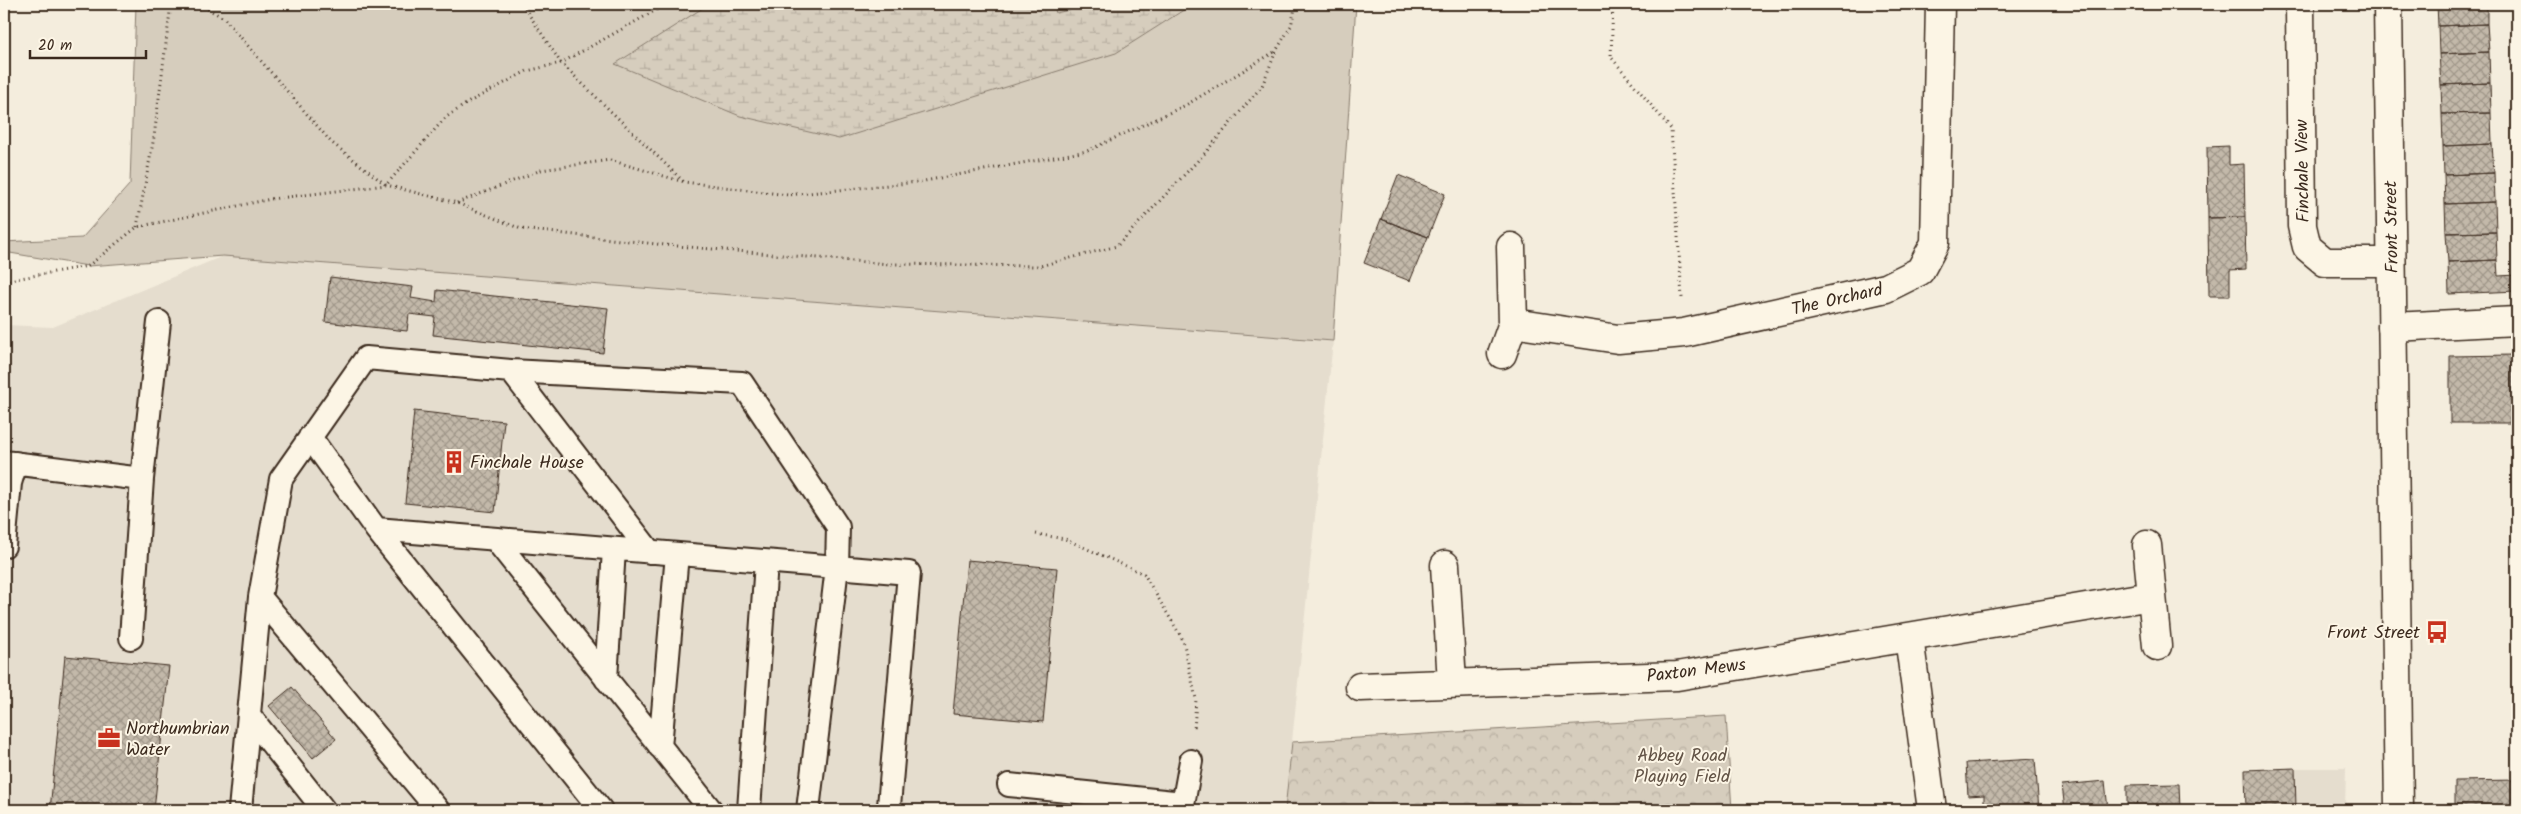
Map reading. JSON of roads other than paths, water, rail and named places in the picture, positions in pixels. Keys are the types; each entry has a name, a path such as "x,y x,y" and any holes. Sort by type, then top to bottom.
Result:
{"street":[{"name":"The Orchard","path":"1513,323 1618,339 1684,333 1886,288 1920,271 1935,243 1940,4"},
{"name":"Finchale View","path":"2300,4 2302,226 2306,247 2325,262 2391,262"},
{"name":"Front Street","path":"2388,4 2399,810"},
{"path":"1502,354 1513,323 1511,247"},
{"path":"2392,327 2517,321"},
{"path":"2147,545 2157,646"},
{"path":"1445,565 1452,683"},
{"name":"Paxton Mews","path":"1360,687 1677,676 2152,596"},
{"path":"1909,637 1932,810"}],"lane":[{"path":"131,638 142,479 160,322"},
{"path":"240,810 260,597 281,479 366,358 511,371 742,383 838,527 837,567 808,810"},
{"path":"511,371 650,552"},
{"path":"310,437 376,529 600,810"},
{"path":"4,546 10,463 142,479"},
{"path":"376,529 909,574 889,806"},
{"path":"495,539 712,810"},
{"path":"606,679 614,549"},
{"path":"660,747 678,554"},
{"path":"750,810 766,562"},
{"path":"260,597 438,810"},
{"path":"249,714 324,810"},
{"path":"1009,785 1183,807 1191,761"}],"place":[{"name":"Finchale House","path":"454,462"},
{"name":"Front Street","path":"2437,632"},
{"name":"Northumbrian Water","path":"109,738"}],"park label":[{"name":"Abbey Road Playing Field","path":"1682,765"}]}
